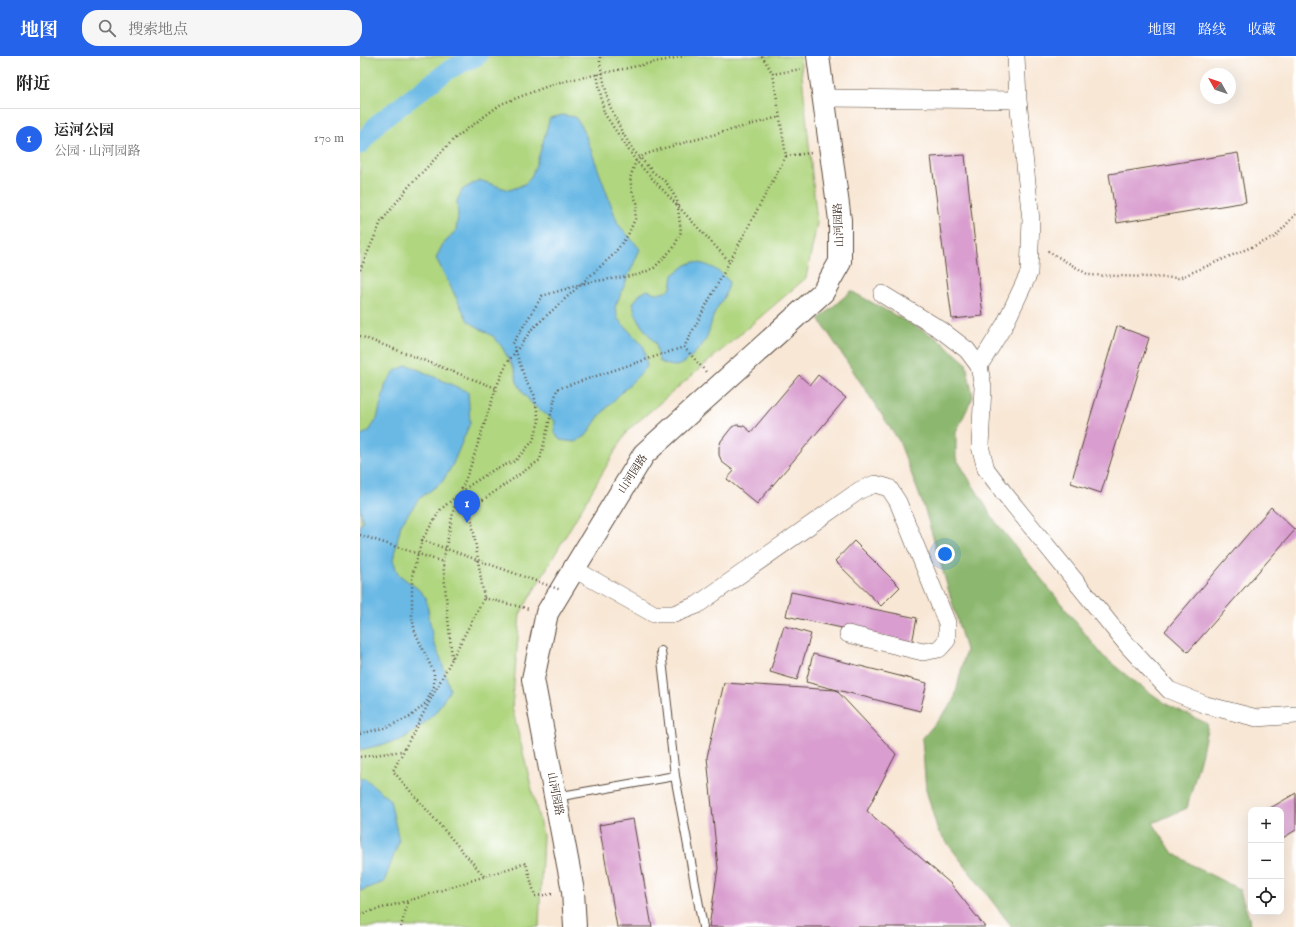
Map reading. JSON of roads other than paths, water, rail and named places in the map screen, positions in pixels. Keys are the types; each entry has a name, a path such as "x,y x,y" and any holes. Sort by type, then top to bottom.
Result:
{"street":[{"path":"979,366 1006,324 1029,273 1031,220 1018,100 1016,56"},
{"name":"山河园路","path":"575,927 573,891 533,679 547,613 644,454 823,292 840,262 840,220 819,61"},
{"path":"824,98 1018,100"},
{"path":"882,294 941,330 967,350 979,366 983,387 980,446 986,469 1128,646 1169,690 1206,705 1257,718 1296,715"},
{"path":"574,569 654,614 674,614 697,605 860,490 876,484 889,488 898,502 947,623 947,640 939,649 923,652 848,634"}],"lane":[{"path":"661,651 675,776 702,927"},
{"path":"555,797 675,776"}],"water":[{"path":"563,115 575,117 583,128 618,224 640,249 615,307 618,319 644,347 647,367 609,405 597,419 586,436 575,442 560,440 554,432 555,421 533,405 524,394 517,382 515,371 502,347 494,337 468,321 436,258 442,246 456,230 458,216 457,201 462,190 479,180 509,190 521,186 527,182 534,171 550,118"},
{"path":"694,262 709,266 721,273 729,281 729,285 712,319 706,339 697,351 680,365 676,366 665,364 659,361 656,344 641,325 635,313 633,303 640,294 648,290 651,292 663,293 671,288 673,275 686,265"},
{"path":"408,365 468,392 470,423 452,466 442,482 419,499 401,524 393,560 398,574 418,589 426,598 433,641 441,659 450,690 436,712 420,727 401,740 360,750 360,525 363,522 360,509 360,436 369,431 377,419 386,383 396,370"},
{"path":"360,777 366,779 390,800 399,841 384,882 360,891"}],"waterway":[{"path":"360,145 378,123 450,69 478,56"}],"place":[{"name":"运河公园","path":"467,523"}]}
